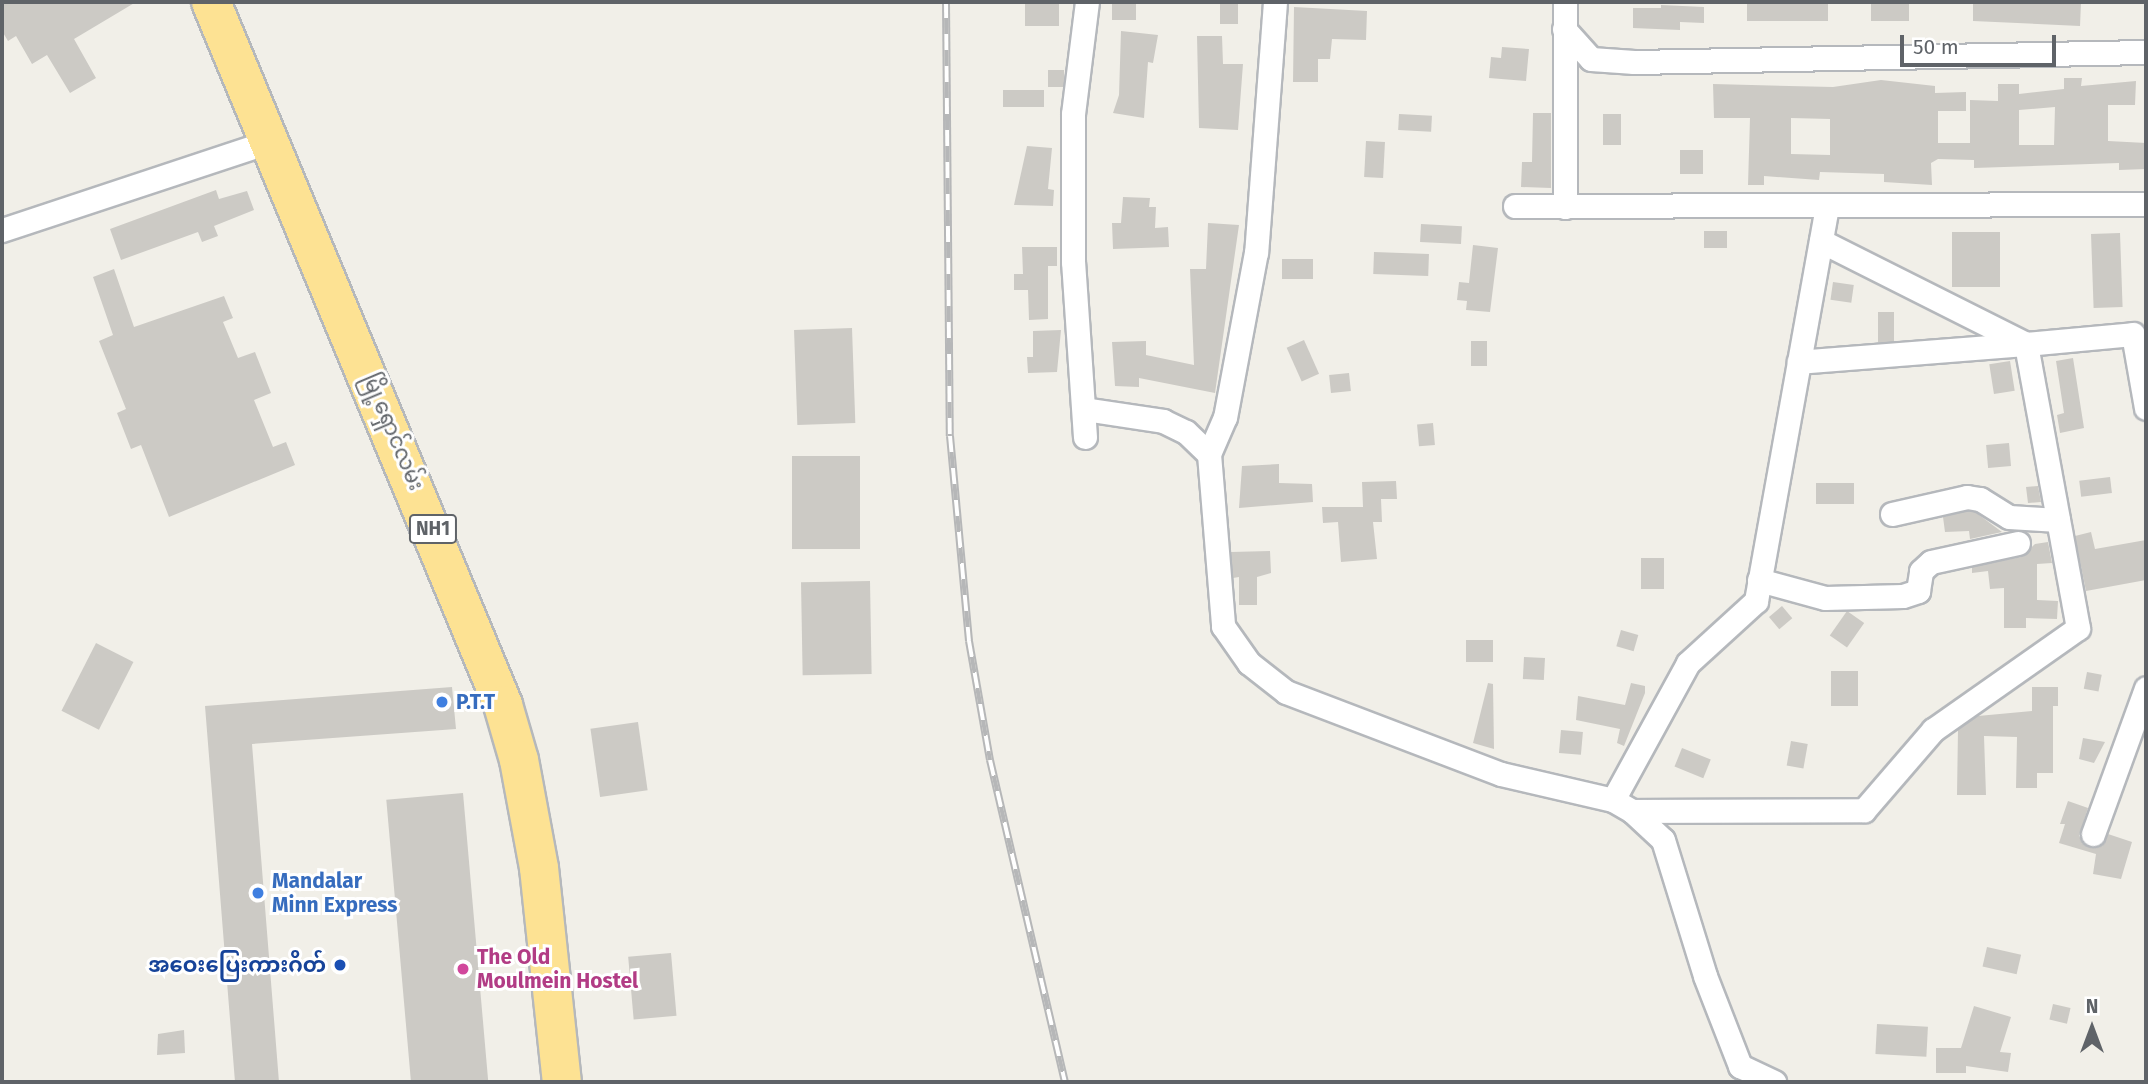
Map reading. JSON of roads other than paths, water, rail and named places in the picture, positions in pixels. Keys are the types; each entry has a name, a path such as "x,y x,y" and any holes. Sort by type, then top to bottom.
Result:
{"highway":[{"name":"မြို့ရှောင်လမ်း","path":"211,2 503,705 519,760 539,868 562,1082"}],"street":[{"path":"1085,437 1073,262 1073,114 1087,2"},
{"path":"1275,2 1256,252 1225,416 1209,454 1223,626 1249,663 1286,692 1501,774 1622,806 1864,810 1933,730 2078,628 2025,344"},
{"path":"1565,2 1565,207"},
{"path":"1564,29 1591,59 1634,62 2146,52"},
{"path":"2,230 271,141"},
{"path":"1515,206 2146,204"},
{"path":"1622,806 1688,663 1756,601 1827,206"},
{"path":"1821,241 2025,344"},
{"path":"1799,362 2133,334 2146,408"},
{"path":"1084,409 1163,421 1186,432 1209,454"},
{"path":"1892,514 1967,496 1980,499 2009,517 2058,520"},
{"path":"1759,580 1825,598 1903,596 1918,591 1921,571 1931,562 2018,543"},
{"path":"2146,670 2146,679"},
{"path":"2093,834 2146,688"},
{"path":"1622,806 1663,840 1704,976 1740,1066 1775,1082"}],"railway":[{"path":"946,2 950,436 969,641 990,760 1065,1082"}],"place":[{"name":"P.T.T","path":"442,702"},
{"name":"Mandalar Minn Express","path":"258,893"},
{"name":"အဝေးပြေးကားဂိတ်","path":"340,965"},
{"name":"The Old Moulmein Hostel","path":"463,969"}]}
